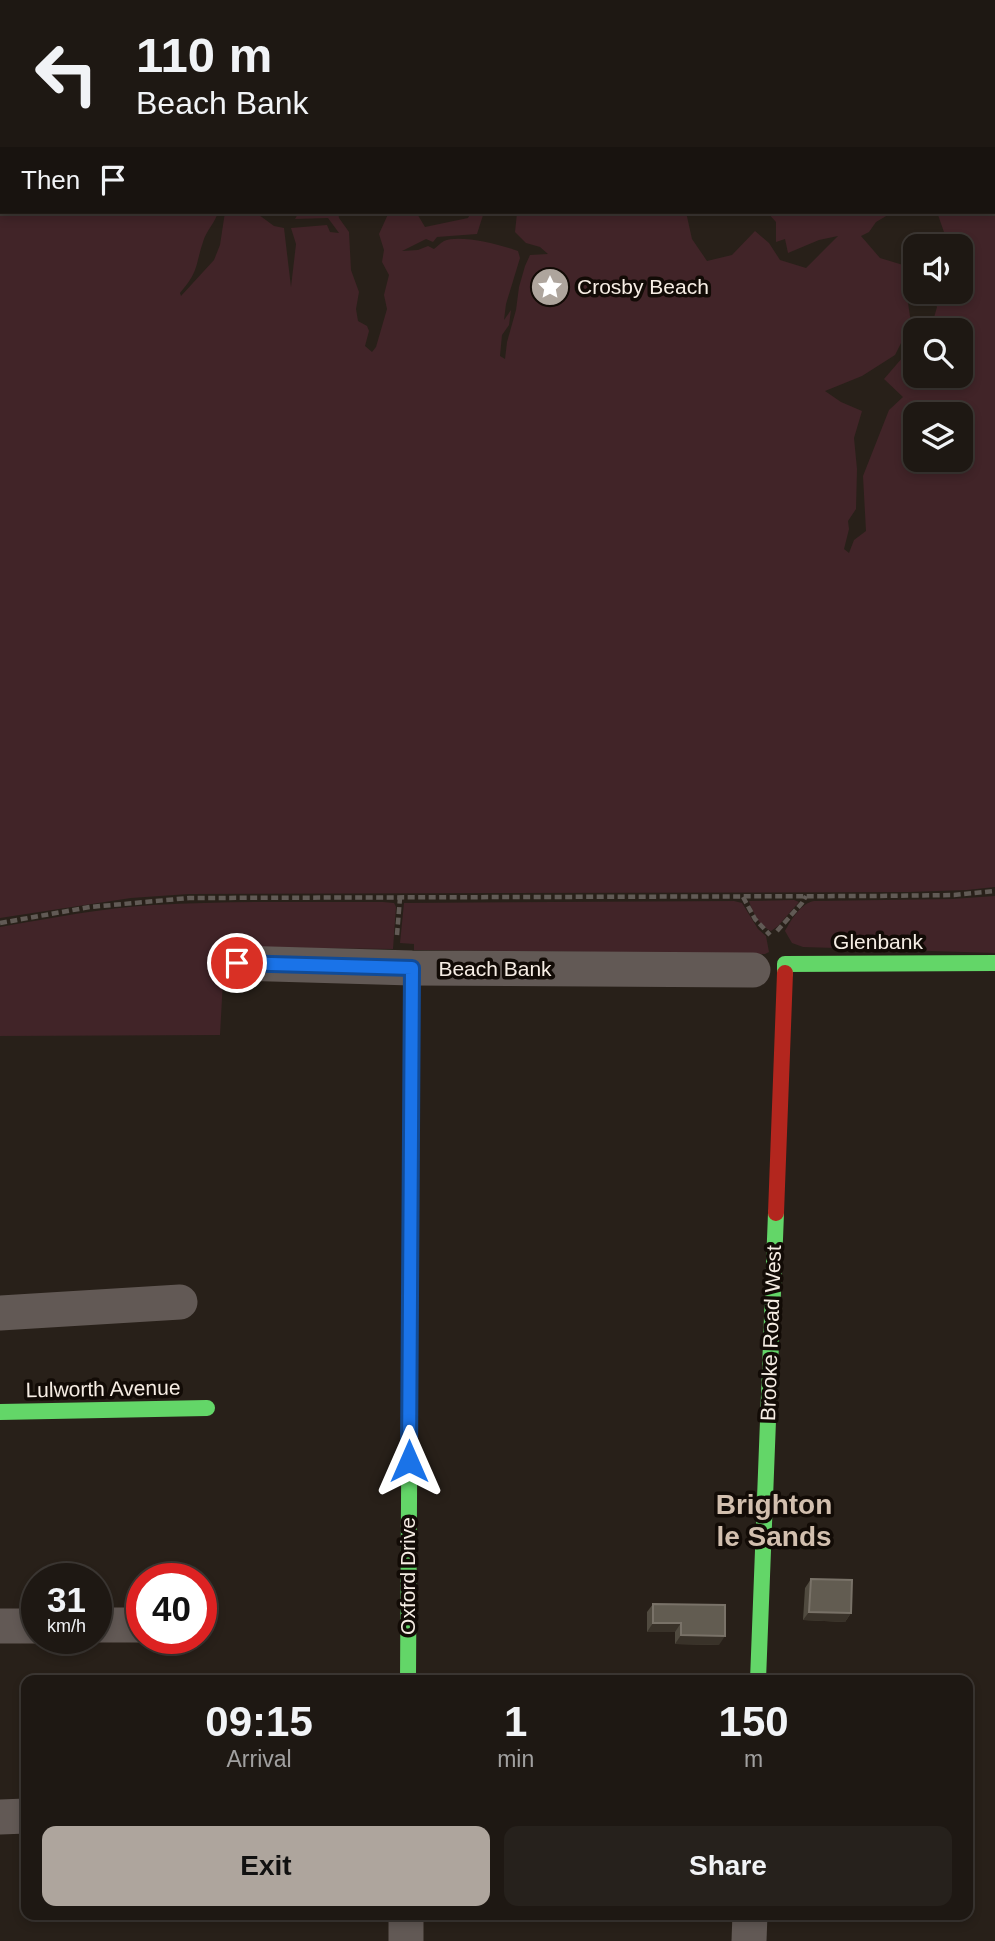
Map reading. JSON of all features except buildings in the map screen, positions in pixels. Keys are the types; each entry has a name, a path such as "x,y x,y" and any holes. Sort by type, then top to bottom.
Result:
{"street":[{"name":"Glenbank","path":"769,967 995,962"},
{"name":"Beach Bank","path":"237,963 412,968 769,967"},
{"name":"Brooke Road West","path":"758,1675 784,987 769,967"},
{"name":"Oxford Drive","path":"408,1675 412,968"},
{"path":"0,1313 180,1302"},
{"name":"Lulworth Avenue","path":"0,1412 207,1408"},
{"path":"0,1626 21,1626"},
{"path":"0,1817 21,1816"},
{"path":"406,1920 406,1941"},
{"path":"748,1941 750,1920"}],"path":[{"path":"0,923 90,907 189,898 742,897 954,895 995,891"},
{"path":"770,934 782,927 806,896"},
{"path":"742,897 755,919 770,934 772,951 769,967"}],"shaded area":[{"path":"0,214 217,214 204,238 194,274 180,293 181,296 214,260 220,245 225,214 258,214 274,226 284,228 291,287 296,244 291,228 327,225 330,232 339,233 328,218 295,219 298,214 338,214 349,232 351,270 359,292 356,309 358,321 367,326 369,331 365,346 372,352 376,347 387,309 384,295 389,275 382,262 384,250 379,234 388,214 417,214 425,227 468,218 470,214 483,214 477,234 437,237 433,242 426,239 402,251 428,246 434,249 444,241 460,239 492,243 518,251 520,258 504,320 511,310 509,325 502,335 500,356 505,359 525,266 530,255 548,254 540,247 526,243 515,232 517,214 686,214 692,239 707,261 732,255 755,231 769,243 780,260 806,268 838,236 819,240 788,253 785,239 776,242 776,222 769,214 890,214 861,236 880,258 903,265 903,304 908,304 910,318 903,318 903,339 895,355 862,376 825,391 862,411 854,438 857,469 856,509 848,521 849,529 844,549 849,553 854,540 866,531 863,476 889,410 903,397 884,379 903,357 903,388 973,388 973,318 934,318 935,304 973,304 973,234 945,234 938,214 995,214 995,887 909,892 189,894 131,898 0,918"},
{"path":"995,896 995,953 803,947 792,943 785,931 801,908 814,901"},
{"path":"749,901 799,902 771,931 760,922"},
{"path":"239,902 394,903 396,907 393,949 223,947 220,1035 0,1036 0,927 134,906"},
{"path":"404,903 742,903 758,929 766,936 769,952 414,950 414,944 400,943"}],"traffic: fast":[{"path":"785,973 785,964 995,963"},
{"path":"408,1675 412,968"},
{"path":"758,1675 776,1213"},
{"path":"0,1412 207,1408"}],"traffic: jam":[{"path":"776,1213 785,973"}],"place":[{"name":"Crosby Beach","path":"550,287"}],"district":[{"name":"Brighton le Sands","path":"774,1520"}],"route":[{"path":"237,963 412,968 409,1461"}]}
